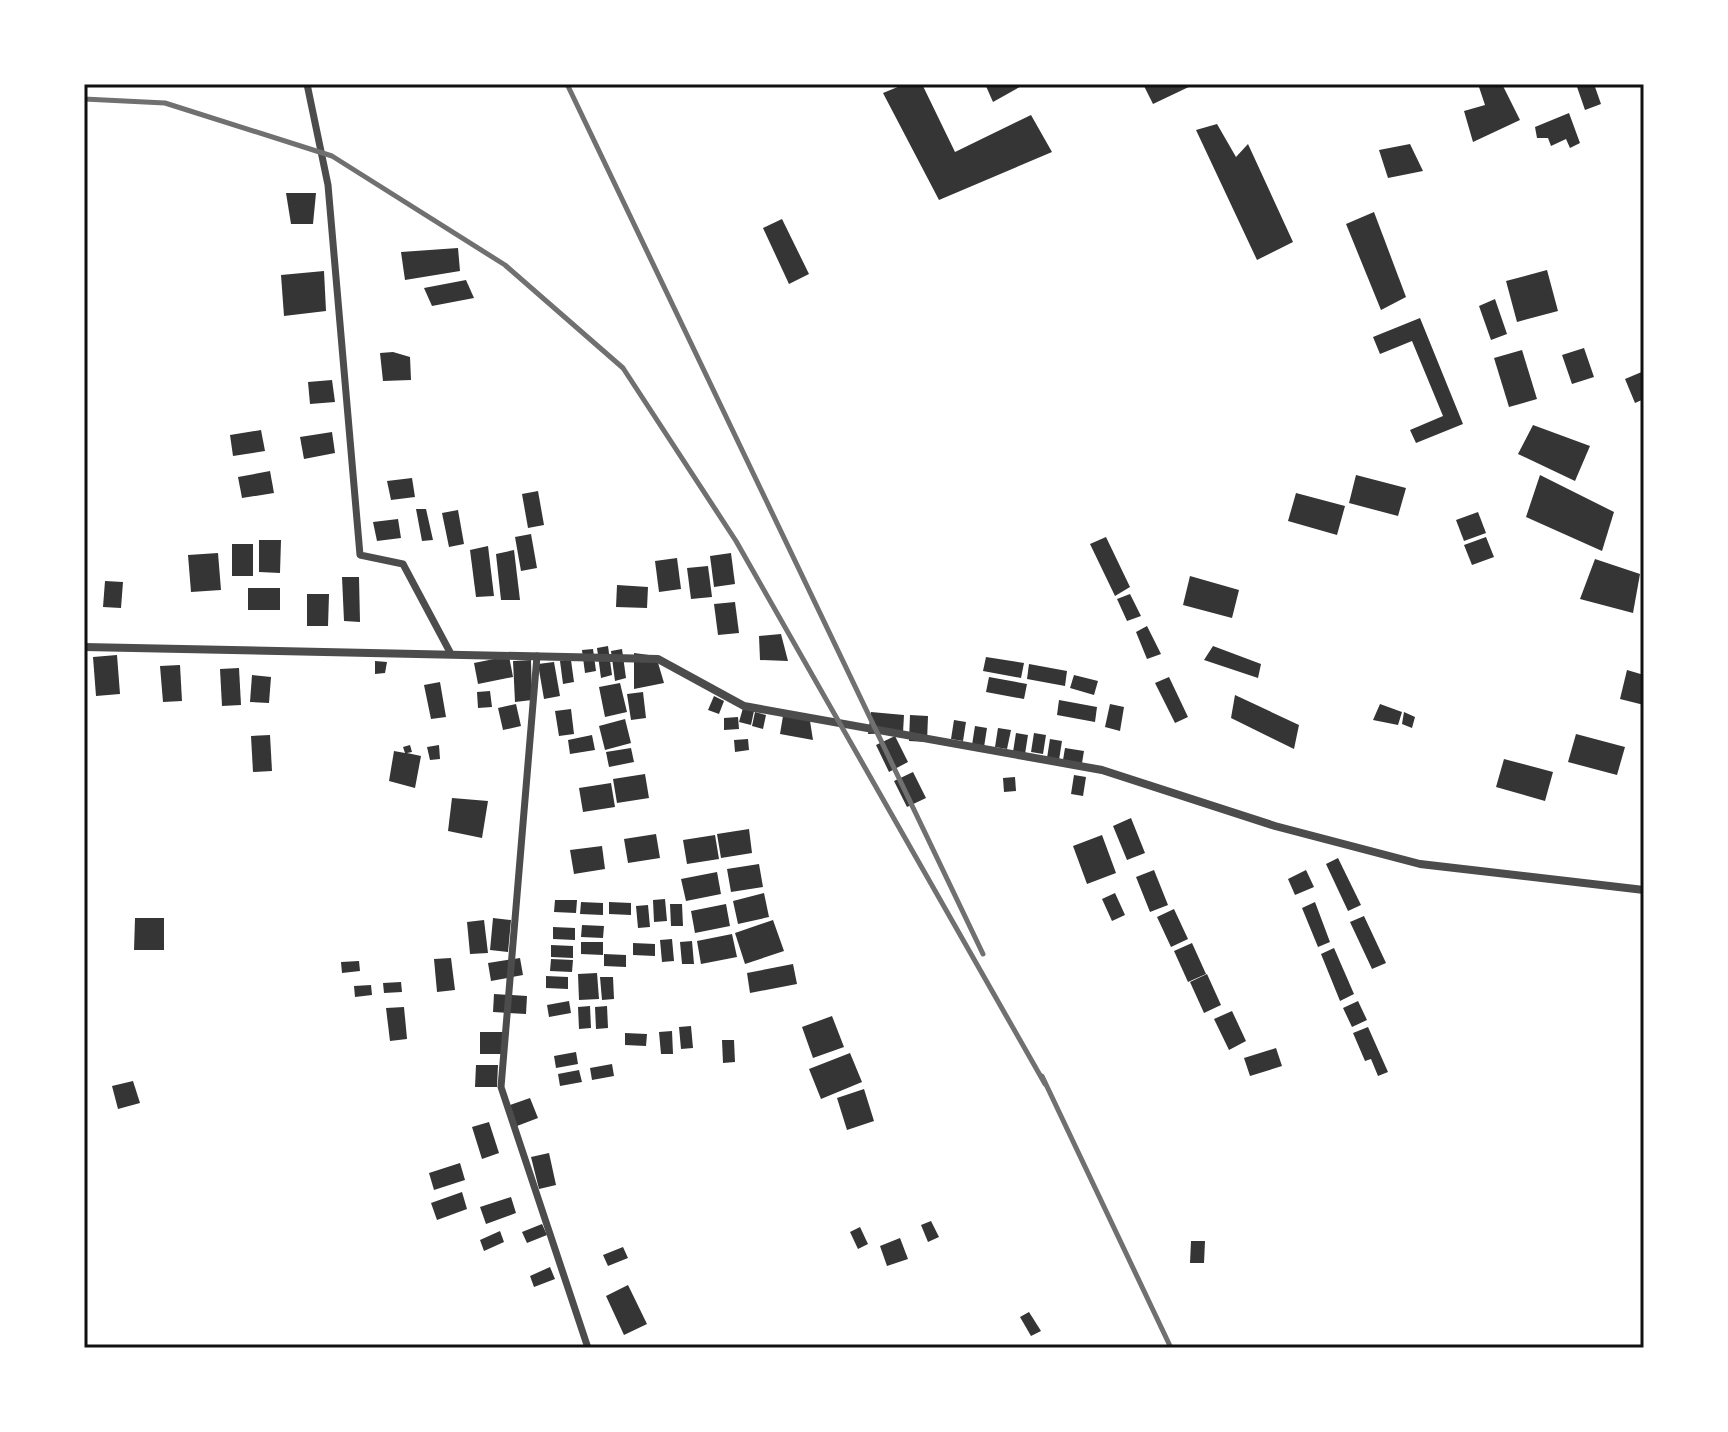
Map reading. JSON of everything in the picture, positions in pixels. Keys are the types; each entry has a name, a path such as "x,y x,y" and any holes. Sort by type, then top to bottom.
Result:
{"street":[{"path":"307,84 328,185 360,555 403,564 451,654"},
{"path":"84,647 658,659 744,706 1102,770 1275,826 1420,864 1644,890"},
{"path":"537,656 501,1087 588,1348"}],"building":[{"path":"905,84 922,84 955,152 1031,115 1052,152 939,200 883,93"},
{"path":"985,84 1025,84 993,102"},
{"path":"1143,84 1195,84 1153,104"},
{"path":"1478,84 1502,84 1520,120 1473,142 1464,111 1485,105"},
{"path":"1576,84 1594,84 1601,104 1585,110"},
{"path":"1569,113 1580,143 1570,148 1566,139 1551,146 1548,138 1537,138 1535,127"},
{"path":"1217,124 1236,157 1248,144 1293,242 1257,260 1196,130"},
{"path":"1410,144 1423,171 1388,178 1379,150"},
{"path":"286,193 316,193 313,224 291,224"},
{"path":"1374,212 1406,297 1381,310 1346,224"},
{"path":"782,219 809,274 789,284 763,228"},
{"path":"458,248 460,271 405,280 401,252"},
{"path":"1547,270 1558,311 1517,322 1506,281"},
{"path":"324,271 326,311 284,316 281,275"},
{"path":"466,280 474,298 432,306 424,288"},
{"path":"1495,299 1507,334 1491,340 1479,306"},
{"path":"1420,318 1463,424 1416,443 1410,430 1443,416 1412,341 1380,354 1373,337"},
{"path":"1584,348 1594,377 1572,384 1562,355"},
{"path":"1522,350 1537,399 1509,407 1494,358"},
{"path":"393,352 410,357 411,380 383,381 380,353"},
{"path":"1644,371 1644,399 1635,403 1625,379"},
{"path":"332,380 335,402 310,404 308,382"},
{"path":"1533,425 1590,446 1575,481 1518,454"},
{"path":"261,430 265,451 233,456 230,435"},
{"path":"332,432 335,453 304,459 300,437"},
{"path":"270,471 274,493 242,498 238,477"},
{"path":"1356,475 1406,488 1398,516 1349,503"},
{"path":"1540,475 1614,512 1602,551 1526,517"},
{"path":"412,478 415,497 391,500 387,481"},
{"path":"538,491 544,525 528,528 522,494"},
{"path":"1296,493 1345,506 1337,535 1288,521"},
{"path":"416,509 426,509 433,540 422,541"},
{"path":"458,510 464,544 449,547 442,513"},
{"path":"1478,512 1486,533 1464,541 1456,520"},
{"path":"398,519 401,538 377,541 373,522"},
{"path":"531,534 537,568 521,571 515,537"},
{"path":"1106,537 1130,587 1115,596 1090,544"},
{"path":"1486,537 1494,557 1472,565 1464,545"},
{"path":"259,540 281,540 280,573 259,572"},
{"path":"232,544 253,544 253,576 232,576"},
{"path":"488,546 494,596 476,597 470,550"},
{"path":"514,550 520,600 501,600 496,554"},
{"path":"218,553 221,590 191,592 188,555"},
{"path":"731,553 735,584 714,587 710,556"},
{"path":"677,558 681,589 659,592 655,561"},
{"path":"1595,559 1640,574 1633,613 1580,599"},
{"path":"708,566 712,597 691,599 687,568"},
{"path":"1190,576 1239,590 1232,618 1183,605"},
{"path":"342,577 359,577 360,622 344,621"},
{"path":"105,581 123,582 121,608 103,607"},
{"path":"617,585 648,587 647,608 616,607"},
{"path":"248,588 280,588 280,610 248,610"},
{"path":"307,594 329,594 328,626 307,626"},
{"path":"1130,594 1141,616 1127,621 1117,599"},
{"path":"735,602 739,633 718,635 714,604"},
{"path":"1147,626 1161,654 1147,659 1136,632"},
{"path":"781,634 788,661 760,660 759,636"},
{"path":"608,646 612,675 601,678 597,648"},
{"path":"1213,646 1261,664 1258,678 1204,660"},
{"path":"593,649 596,671 585,673 582,650"},
{"path":"622,649 626,678 615,681 611,651"},
{"path":"634,653 656,656 664,683 634,689"},
{"path":"117,655 120,694 96,696 93,657"},
{"path":"509,656 513,677 478,684 474,663"},
{"path":"986,657 1024,663 1021,678 983,671"},
{"path":"531,660 532,700 515,702 513,661"},
{"path":"571,660 574,682 563,684 560,661"},
{"path":"375,661 387,662 385,673 375,674"},
{"path":"554,662 560,696 544,699 538,664"},
{"path":"1029,664 1067,671 1065,686 1027,679"},
{"path":"180,665 182,701 163,702 160,666"},
{"path":"239,668 241,705 222,706 220,669"},
{"path":"1627,670 1644,675 1644,705 1620,699"},
{"path":"252,675 271,677 269,703 250,702"},
{"path":"1074,675 1098,681 1094,695 1070,688"},
{"path":"989,677 1027,684 1024,699 986,692"},
{"path":"1169,677 1188,717 1175,723 1155,683"},
{"path":"440,682 446,717 431,719 424,685"},
{"path":"620,683 627,712 605,717 599,687"},
{"path":"490,691 492,707 478,708 477,692"},
{"path":"643,692 646,718 631,720 627,694"},
{"path":"1235,695 1299,725 1294,749 1231,718"},
{"path":"714,696 724,701 719,714 708,710"},
{"path":"1059,700 1097,707 1095,722 1057,715"},
{"path":"516,704 521,726 503,730 498,708"},
{"path":"1110,704 1124,707 1120,731 1105,727"},
{"path":"1380,704 1402,712 1398,725 1373,720"},
{"path":"743,708 754,711 751,725 739,722"},
{"path":"571,709 574,734 559,736 555,711"},
{"path":"755,712 766,715 763,729 752,726"},
{"path":"871,712 904,715 903,733 868,734"},
{"path":"1404,712 1415,717 1412,728 1402,724"},
{"path":"910,715 928,716 927,742 909,741"},
{"path":"783,716 810,721 813,740 780,734"},
{"path":"738,717 739,729 724,730 724,718"},
{"path":"625,719 631,743 605,750 599,726"},
{"path":"954,720 966,722 963,741 951,739"},
{"path":"975,726 987,728 984,747 972,745"},
{"path":"998,728 1011,730 1007,749 995,747"},
{"path":"1016,733 1028,735 1025,754 1013,752"},
{"path":"1034,733 1046,735 1043,754 1031,752"},
{"path":"1576,734 1625,747 1617,775 1568,762"},
{"path":"270,735 272,771 253,772 251,736"},
{"path":"592,735 595,750 570,754 568,740"},
{"path":"895,736 908,762 889,772 876,745"},
{"path":"748,739 749,750 735,752 734,740"},
{"path":"1050,739 1062,741 1059,760 1047,758"},
{"path":"410,745 412,752 407,753 421,756 415,788 389,781 394,751 405,753 403,747"},
{"path":"439,745 440,759 430,760 427,747"},
{"path":"631,748 634,762 609,767 606,752"},
{"path":"1065,748 1084,751 1082,763 1063,760"},
{"path":"1504,759 1553,772 1545,801 1496,787"},
{"path":"913,772 926,798 907,807 894,781"},
{"path":"645,774 649,798 617,803 613,779"},
{"path":"1074,775 1086,777 1083,796 1071,794"},
{"path":"1015,777 1016,791 1004,792 1003,778"},
{"path":"611,783 615,807 583,812 579,788"},
{"path":"452,798 488,801 482,838 448,831"},
{"path":"1131,818 1145,853 1127,860 1113,826"},
{"path":"749,829 752,853 721,858 717,834"},
{"path":"656,834 660,858 628,863 624,839"},
{"path":"715,835 719,859 687,864 683,840"},
{"path":"1102,835 1116,873 1087,884 1073,846"},
{"path":"602,846 605,869 574,874 570,850"},
{"path":"1338,858 1361,905 1348,911 1326,864"},
{"path":"759,864 763,887 731,892 727,869"},
{"path":"1154,870 1168,905 1150,912 1136,877"},
{"path":"1306,870 1314,887 1295,895 1288,879"},
{"path":"717,872 721,894 686,901 681,879"},
{"path":"764,893 769,917 738,924 733,901"},
{"path":"1115,893 1125,915 1112,921 1102,899"},
{"path":"665,899 667,921 654,922 653,900"},
{"path":"555,900 577,900 576,913 554,912"},
{"path":"581,902 603,903 603,915 580,914"},
{"path":"609,902 631,903 631,915 609,914"},
{"path":"1315,902 1330,942 1318,947 1302,908"},
{"path":"670,904 682,904 683,926 671,926"},
{"path":"726,904 730,926 695,933 691,911"},
{"path":"648,905 650,927 638,928 636,906"},
{"path":"1174,909 1188,939 1171,947 1157,917"},
{"path":"1364,916 1386,963 1372,969 1350,922"},
{"path":"135,918 164,918 164,950 134,950"},
{"path":"493,918 511,920 508,952 490,950"},
{"path":"484,920 488,953 470,954 467,922"},
{"path":"773,920 784,951 745,964 735,933"},
{"path":"582,925 604,926 603,938 581,937"},
{"path":"553,927 575,928 575,940 553,939"},
{"path":"732,934 737,957 701,964 697,941"},
{"path":"672,939 674,961 662,962 660,940"},
{"path":"692,941 694,964 682,964 680,942"},
{"path":"581,942 603,942 603,955 581,954"},
{"path":"633,943 655,944 655,956 633,955"},
{"path":"1192,943 1206,974 1188,982 1174,951"},
{"path":"551,945 573,946 573,958 551,957"},
{"path":"1334,948 1354,994 1340,1001 1321,954"},
{"path":"604,954 626,955 626,967 604,966"},
{"path":"451,958 455,990 437,992 434,959"},
{"path":"520,958 523,975 491,981 488,963"},
{"path":"551,959 573,960 572,972 550,971"},
{"path":"359,961 360,971 342,973 341,962"},
{"path":"793,964 797,984 750,993 747,973"},
{"path":"597,973 599,999 579,1000 578,974"},
{"path":"1207,974 1221,1005 1204,1013 1190,982"},
{"path":"546,976 568,977 568,989 546,988"},
{"path":"600,977 613,977 614,999 602,1000"},
{"path":"401,982 402,992 384,993 383,983"},
{"path":"371,985 372,995 355,997 354,986"},
{"path":"494,994 527,996 526,1014 493,1012"},
{"path":"569,1001 571,1013 549,1017 547,1005"},
{"path":"1358,1001 1367,1020 1352,1027 1343,1008"},
{"path":"590,1006 591,1028 579,1029 578,1007"},
{"path":"607,1006 608,1028 596,1029 595,1007"},
{"path":"404,1007 407,1039 390,1041 386,1008"},
{"path":"1232,1011 1246,1041 1229,1050 1214,1019"},
{"path":"832,1016 844,1047 813,1058 802,1027"},
{"path":"691,1026 693,1048 681,1049 679,1027"},
{"path":"1368,1027 1388,1072 1378,1076 1371,1059 1365,1061 1353,1033"},
{"path":"672,1031 673,1054 661,1054 659,1032"},
{"path":"480,1032 502,1032 502,1054 480,1054"},
{"path":"625,1033 647,1034 646,1046 625,1045"},
{"path":"722,1040 734,1040 735,1062 723,1063"},
{"path":"1276,1048 1282,1066 1250,1076 1244,1058"},
{"path":"576,1052 578,1064 556,1068 554,1056"},
{"path":"850,1053 862,1082 821,1099 809,1069"},
{"path":"612,1064 614,1076 592,1080 590,1068"},
{"path":"476,1065 498,1065 497,1087 475,1087"},
{"path":"579,1070 582,1082 560,1086 558,1074"},
{"path":"133,1081 140,1103 118,1109 112,1086"},
{"path":"864,1089 874,1121 847,1130 837,1098"},
{"path":"530,1098 538,1118 517,1126 510,1105"},
{"path":"489,1122 499,1153 482,1159 472,1127"},
{"path":"549,1153 556,1185 539,1189 531,1157"},
{"path":"460,1163 465,1180 434,1190 429,1173"},
{"path":"462,1192 467,1209 437,1220 431,1203"},
{"path":"511,1197 516,1213 486,1224 480,1207"},
{"path":"931,1221 939,1237 928,1242 921,1225"},
{"path":"542,1224 547,1235 527,1243 522,1232"},
{"path":"860,1227 868,1244 858,1249 850,1232"},
{"path":"500,1231 504,1242 484,1251 480,1240"},
{"path":"900,1238 908,1259 887,1266 880,1246"},
{"path":"1191,1241 1205,1241 1204,1263 1190,1263"},
{"path":"623,1247 628,1258 608,1266 603,1255"},
{"path":"550,1267 555,1279 534,1287 530,1276"},
{"path":"628,1285 647,1324 624,1335 606,1296"},
{"path":"1029,1312 1041,1331 1031,1336 1020,1317"}],"railway":[{"path":"567,84 983,954"},
{"path":"84,99 165,103 332,156 505,265 623,368 736,541 1045,1084"},
{"path":"1042,1076 1171,1348"}]}
